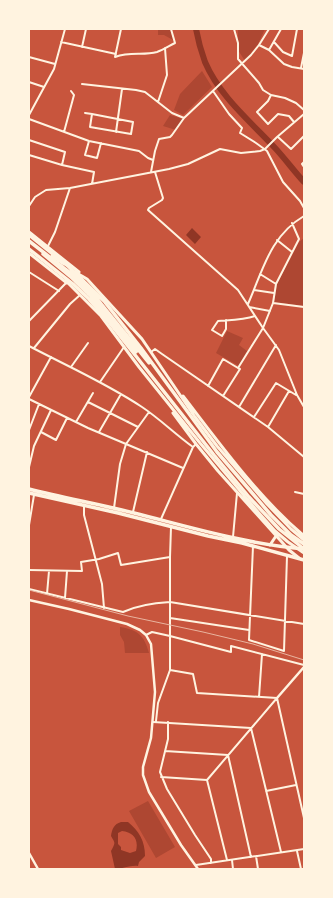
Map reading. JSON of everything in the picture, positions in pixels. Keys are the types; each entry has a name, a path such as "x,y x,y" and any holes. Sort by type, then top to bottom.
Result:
{"highway":[{"path":"29,235 69,267 104,301 133,337 217,452 252,494 282,526 304,544"},
{"path":"29,240 78,279 166,383"},
{"path":"29,244 93,296 126,338 161,387"},
{"path":"29,248 56,269 89,299 110,322 218,461 268,518 288,538 304,549"},
{"path":"29,490 34,493 84,506 171,525 270,545 304,549"},
{"path":"29,493 133,512 161,520 171,525 304,560"}],"main road":[{"path":"29,232 87,279 131,327 151,352 195,417 217,446 290,529 304,540"},
{"path":"29,240 58,261 87,279"},
{"path":"29,248 56,270 101,316 196,444 237,494 293,554 304,560"},
{"path":"29,253 80,295"},
{"path":"139,368 227,476 267,522 288,542 304,552"},
{"path":"164,372 246,476 288,523 304,536"},
{"path":"232,487 246,476"},
{"path":"270,545 276,536"}],"street":[{"path":"29,115 55,64 65,29"},
{"path":"82,47 86,29"},
{"path":"116,54 121,29"},
{"path":"61,42 116,54 115,57 128,53 157,52 175,43 172,29"},
{"path":"234,29 238,43 238,59 259,83 263,90 271,95 285,98 296,103 304,110"},
{"path":"151,172 159,139 170,137 184,118 242,64 259,45 269,29"},
{"path":"269,50 281,29"},
{"path":"274,42 283,52 292,56 297,29"},
{"path":"259,45 269,50 284,64 292,68 303,68 304,52"},
{"path":"158,102 167,75 165,48"},
{"path":"29,57 55,64"},
{"path":"29,82 44,87"},
{"path":"82,84 145,92 172,113 184,118"},
{"path":"116,132 122,89"},
{"path":"64,132 74,95 71,91"},
{"path":"213,91 229,114 242,128 240,133 265,149 283,182 300,201 304,208"},
{"path":"271,95 268,101 257,112 268,124 278,114 289,116 294,122"},
{"path":"85,113 92,114 133,122 131,134 90,127 92,114"},
{"path":"29,206 43,191 70,188 169,169 188,164 220,149 253,153 265,149 304,114"},
{"path":"29,119 89,141 139,151 153,160"},
{"path":"277,137 291,149 304,136"},
{"path":"29,140 65,152 62,165"},
{"path":"89,141 85,155 97,158 101,144"},
{"path":"29,155 62,165 94,172 92,184"},
{"path":"304,162 302,164 304,167"},
{"path":"155,172 163,198 148,210 238,290 262,328 276,345 297,396 304,407"},
{"path":"48,246 55,232 70,188"},
{"path":"248,304 260,274 277,240 292,223 304,216"},
{"path":"223,396 240,369 238,368 262,328 273,303 276,284 299,239 292,223"},
{"path":"277,240 292,252"},
{"path":"29,272 59,291"},
{"path":"260,274 276,284"},
{"path":"29,321 66,283"},
{"path":"254,290 274,293"},
{"path":"34,348 70,304 80,295"},
{"path":"273,303 304,307"},
{"path":"249,307 270,311"},
{"path":"226,320 226,329 222,336 212,330 218,321 255,316"},
{"path":"71,366 88,343"},
{"path":"239,407 276,345"},
{"path":"29,346 71,366 121,394 162,421 192,447"},
{"path":"100,382 124,347"},
{"path":"151,352 155,349 268,427 304,457"},
{"path":"51,357 29,398 67,418 183,468"},
{"path":"208,386 223,359 238,368"},
{"path":"254,417 276,383 297,396"},
{"path":"268,427 289,391"},
{"path":"76,422 93,393"},
{"path":"99,432 121,394"},
{"path":"88,402 139,427"},
{"path":"29,430 39,404"},
{"path":"29,467 34,446 52,410"},
{"path":"114,508 120,464 126,444 149,412"},
{"path":"41,432 56,440 67,418"},
{"path":"161,520 192,447 196,444"},
{"path":"133,512 147,452"},
{"path":"295,492 304,494"},
{"path":"29,525 34,493"},
{"path":"234,537 237,494"},
{"path":"84,506 84,515 97,558 102,584 104,608"},
{"path":"156,721 158,703 170,670 171,525"},
{"path":"253,546 249,640 284,651 287,556"},
{"path":"29,570 82,571 81,562 118,553 121,565 170,557"},
{"path":"47,594 49,570"},
{"path":"65,598 67,571"},
{"path":"29,589 123,612 134,606 170,602 304,624"},
{"path":"29,600 127,624 135,627 146,635 151,644 155,692 150,744 143,767 143,775 149,792 181,845 198,869"},
{"path":"170,618 249,630"},
{"path":"146,635 152,632 231,652 231,646 304,666 207,780"},
{"path":"259,697 262,654"},
{"path":"170,670 193,674 196,693 277,698"},
{"path":"277,698 304,818"},
{"path":"152,722 156,721 252,728"},
{"path":"168,722 168,739 160,772 167,789 211,859 212,863"},
{"path":"252,728 281,852"},
{"path":"164,752 228,755"},
{"path":"228,755 251,857"},
{"path":"162,777 207,780"},
{"path":"207,780 227,860"},
{"path":"266,791 297,785"},
{"path":"196,865 304,849"},
{"path":"297,850 301,869"},
{"path":"29,853 38,869"},
{"path":"256,856 258,869"},
{"path":"232,860 233,869"}],"shaded area":[{"path":"158,29 170,29 173,40 164,35 158,35"},
{"path":"238,29 265,29 258,44 245,61 238,50"},
{"path":"202,71 212,87 183,115 174,110 180,94"},
{"path":"170,115 183,119 176,130 163,126"},
{"path":"192,228 201,237 195,244 186,235"},
{"path":"304,238 304,306 274,302 277,284 299,242"},
{"path":"227,331 243,338 239,345 247,351 239,366 216,353"},
{"path":"120,627 139,634 145,642 149,653 125,653 124,642 120,635"},
{"path":"148,801 175,847 156,858 129,811"},
{"path":"121,822 128,822 141,837 145,856 139,862 138,866 115,869 111,851 114,843 111,836 114,827","holes":["122,831 132,835 136,840 136,851 130,853 121,850 121,847 118,844 118,833"]}],"waterway":[{"path":"196,29 205,62 219,87 227,98 276,149 304,182"}],"railway":[{"path":"29,590 128,616 253,644 304,660"}]}
